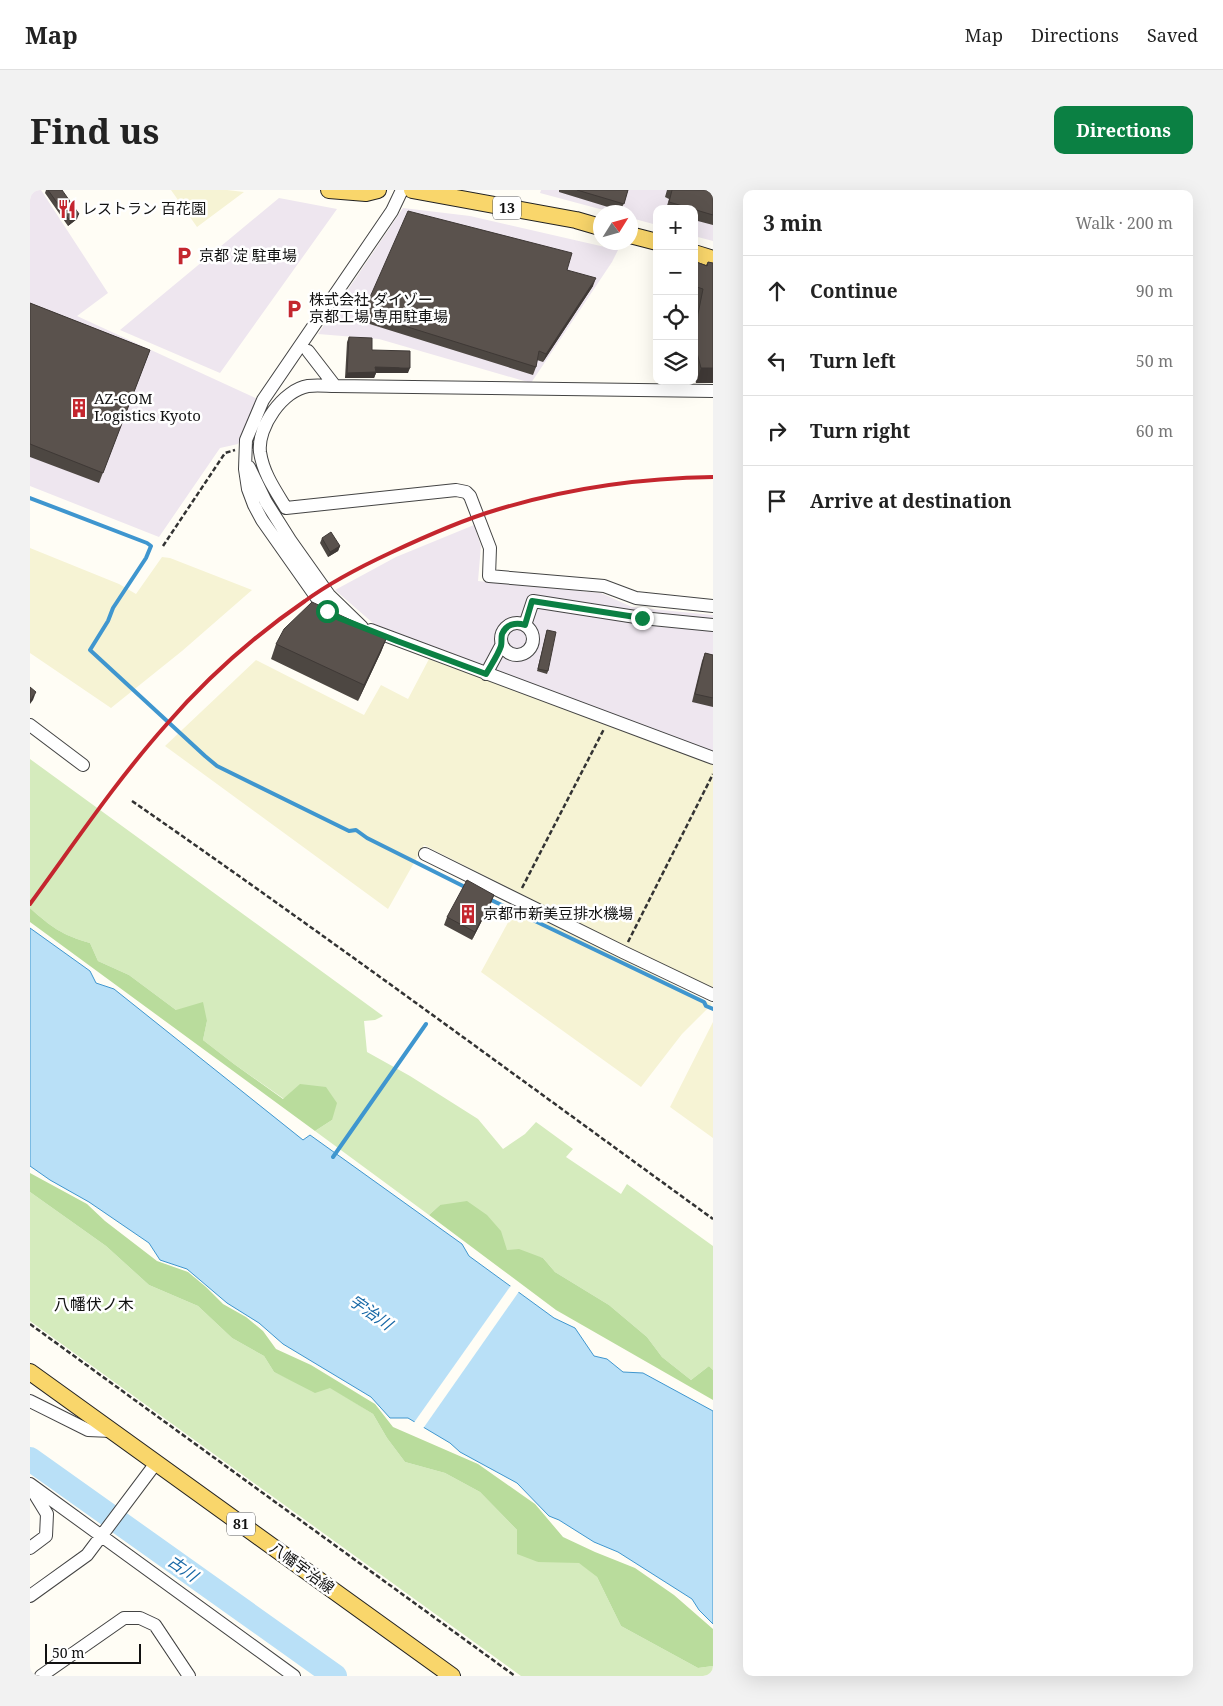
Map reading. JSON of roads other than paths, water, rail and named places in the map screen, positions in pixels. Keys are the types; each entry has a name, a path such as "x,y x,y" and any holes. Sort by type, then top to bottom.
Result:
{"main road":[{"path":"329,190 366,193 378,190"},
{"name":"13","path":"412,190 576,220 593,225"},
{"path":"638,237 653,241"},
{"path":"698,254 713,259"},
{"name":"八幡宇治線","path":"30,1372 452,1676"}],"street":[{"path":"402,190 392,211 263,400 246,440 248,489 262,520 327,611 339,618 713,758"},
{"path":"308,351 335,386"},
{"path":"713,391 308,386 286,396 272,412 263,432 260,451 266,474 286,508 456,490 466,492 470,496 490,548 489,576 604,586 636,598 713,606"},
{"path":"525,625 532,601 642,618 713,625"},
{"path":"516,623 525,625 529,629 533,643 528,652 518,656 513,655 504,649 502,635 507,627 516,623"},
{"path":"486,674 502,644"},
{"path":"30,725 83,766"},
{"path":"425,854 713,995"},
{"path":"30,1401 88,1430 111,1431"},
{"path":"30,1596 87,1555 156,1463"},
{"path":"30,1485 294,1676"},
{"path":"30,1485 47,1514 46,1536 30,1548"},
{"path":"41,1676 124,1618 140,1618 155,1625 189,1676"}],"water":[{"name":"宇治川","path":"30,928 90,971 96,983 114,989 303,1140 310,1135 462,1244 469,1256 554,1318 575,1328 594,1356 607,1359 623,1372 643,1373 713,1411 713,1624 699,1610 692,1599 618,1552 594,1542 559,1520 549,1516 517,1483 460,1452 450,1443 408,1418 390,1418 371,1397 283,1344 259,1323 227,1303 187,1269 160,1260 149,1243 89,1202 50,1180 30,1166"}],"waterway":[{"path":"30,498 151,546 146,558 113,608 108,621 90,650 205,756 217,766 349,831 356,830 367,838 467,888"},
{"path":"489,899 704,1002 706,1006 713,1009"},
{"path":"333,1157 426,1024"},
{"name":"古川","path":"30,1459 335,1676"}],"railway":[{"path":"30,904 113,790 181,708 249,643 325,587 357,569 416,541 455,524 496,510 549,496 603,486 630,482 713,477"}],"place":[{"name":"レストラン 百花園","path":"67,209"},
{"name":"京都 淀 駐車場","path":"184,256"},
{"name":"株式会社 ダイゾー 京都工場 専用駐車場","path":"294,309"},
{"name":"AZ-COM Logistics Kyoto","path":"79,408"},
{"name":"京都市新美豆排水機場","path":"468,914"}],"district":[{"name":"八幡伏ノ木","path":"94,1304"}]}
